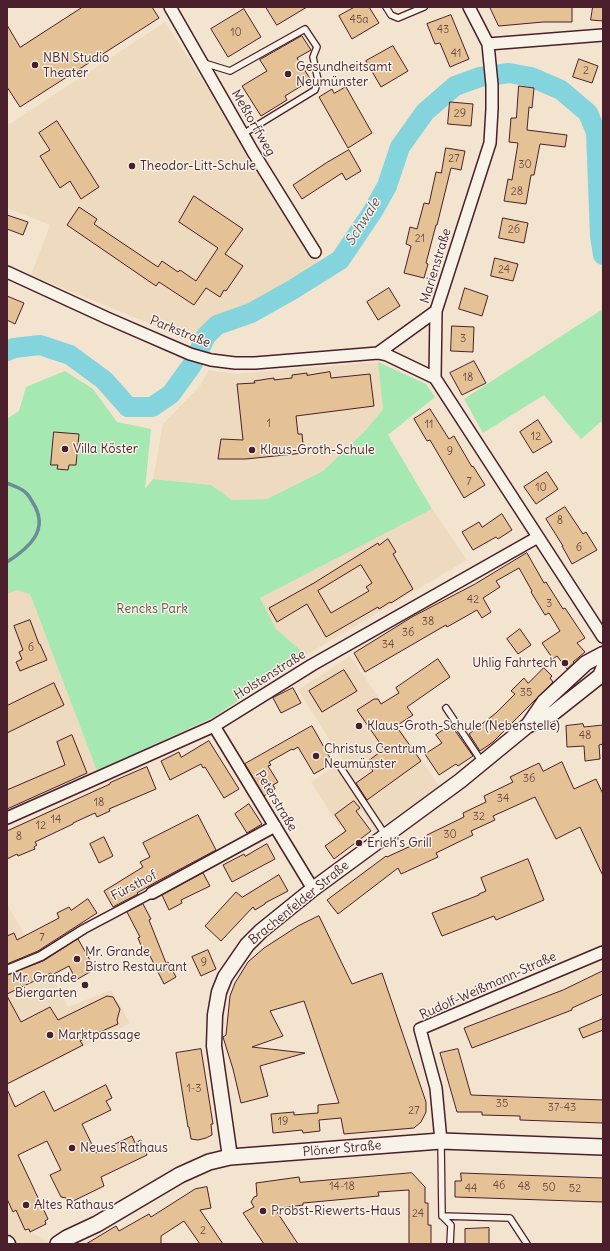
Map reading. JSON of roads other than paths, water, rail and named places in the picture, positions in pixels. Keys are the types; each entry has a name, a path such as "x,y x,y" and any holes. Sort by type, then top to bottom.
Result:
{"main road":[{"name":"Plöner Straße","path":"58,1244 67,1238 97,1224 180,1175 209,1162 230,1158 441,1141 603,1147"},
{"name":"Plöner Straße","path":"76,1244 97,1224"}],"street":[{"name":"Meßtorffweg","path":"170,7 253,152 315,252"},
{"name":"Marienstraße","path":"434,378 436,311 490,143 492,85 488,44 469,7"},
{"path":"488,44 603,35"},
{"name":"Parkstraße","path":"7,272 107,318 190,354 205,358 235,363 255,363 378,353"},
{"path":"378,353 436,311"},
{"path":"378,353 434,378 603,637"},
{"name":"Holstenstraße","path":"7,818 214,726 312,665 538,537"},
{"name":"Brachenfelder Straße","path":"230,1158 214,1046 215,1015 219,992 225,977 247,945 261,931 313,889 460,781 527,726 550,698 586,663 603,654"},
{"name":"Brachenfelder Straße","path":"527,726 552,714 600,676 603,669"},
{"name":"Peterstraße","path":"214,726 313,889"},
{"name":"Fürsthof","path":"7,970 41,956 84,929 275,826"},
{"name":"Rudolf-Weißmann-Straße","path":"441,1141 436,1088 420,1029 603,952"}],"lane":[{"path":"386,7 391,15 398,18 424,7"},
{"path":"202,62 230,71 305,29 317,47 313,57 318,80 315,90 243,134"},
{"path":"446,708 482,763"},
{"path":"340,768 386,836"},
{"path":"441,1141 442,1216 451,1225 450,1244"},
{"path":"442,1216 510,1218 526,1244"}],"waterway":[{"name":"Schwale","path":"7,351 14,348 40,345 70,355 104,380 128,407 152,407 171,394 192,365 206,336 217,325 251,313 292,290 340,260 373,211 387,186 400,147 425,112 455,86 480,77 509,73 531,77 561,90 588,113 596,132 600,236 603,255"},
{"path":"7,483 22,490 28,495 38,513 39,522 35,537 23,551 7,562"}],"place":[{"name":"NBN Studio Theater","path":"35,65"},
{"name":"Gesundheitsamt Neumünster","path":"288,74"},
{"name":"Theodor-Litt-Schule","path":"132,166"},
{"name":"Villa Köster","path":"65,449"},
{"name":"Klaus-Groth-Schule","path":"252,450"},
{"name":"Uhlig Fahrtech","path":"565,663"},
{"name":"Klaus-Groth-Schule (Nebenstelle)","path":"359,726"},
{"name":"Christus Centrum Neumünster","path":"316,756"},
{"name":"Erich's Grill","path":"359,843"},
{"name":"Mr. Grande Bistro Restaurant","path":"77,959"},
{"name":"Mr. Grande Biergarten","path":"85,985"},
{"name":"Marktpassage","path":"50,1035"},
{"name":"Neues Rathaus","path":"72,1148"},
{"name":"Altes Rathaus","path":"26,1205"},
{"name":"Probst-Riewerts-Haus","path":"263,1211"}],"park label":[{"name":"Rencks Park","path":"152,609"}]}
